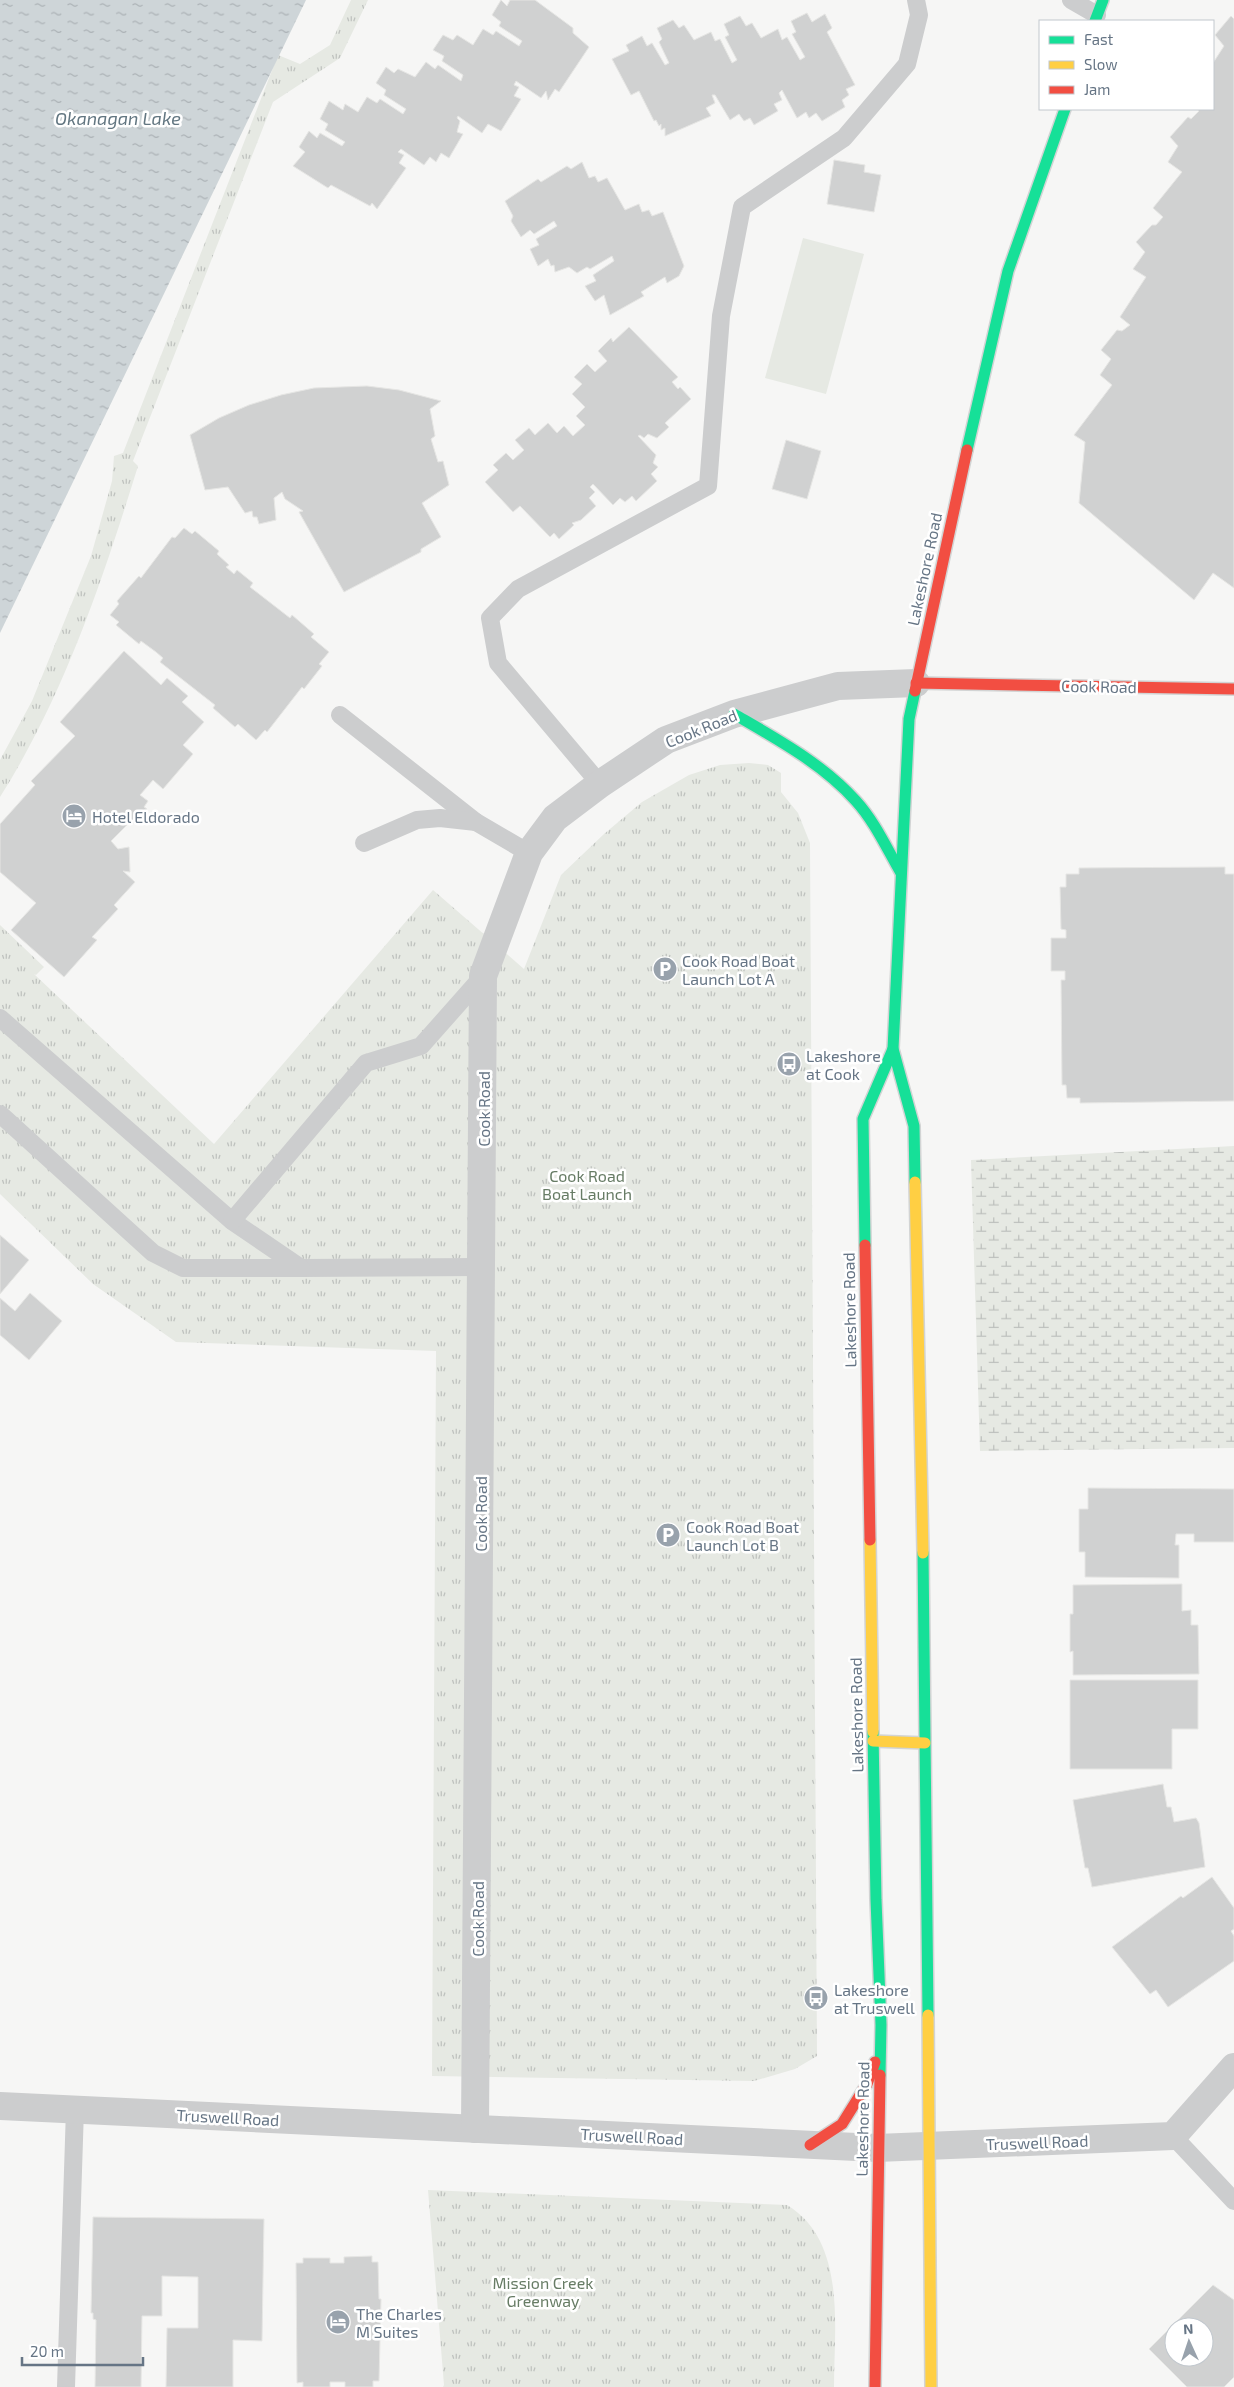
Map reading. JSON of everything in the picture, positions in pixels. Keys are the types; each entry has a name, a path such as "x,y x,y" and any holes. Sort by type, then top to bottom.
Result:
{"main road":[{"name":"Lakeshore Road","path":"932,2387 925,1743 914,1126 893,1049 909,719 938,579 1008,270 1064,110"},
{"name":"Cook Road","path":"916,683 1234,689"},
{"path":"734,714 784,742 815,764 857,802 902,873"},
{"name":"Lakeshore Road","path":"875,2387 877,2148 880,2047 863,1120 893,1049"},
{"path":"873,1741 925,1743"},
{"path":"810,2145 842,2124 867,2084 880,2047"}],"street":[{"name":"Cook Road","path":"475,2129 484,976 529,853 555,818 600,784 666,740 734,714 838,686 916,683"},
{"path":"1173,2136 1234,2067"},
{"name":"Truswell Road","path":"0,2106 877,2148 1173,2136"}],"lane":[{"path":"600,784 498,663 490,618 518,589 708,486 721,316 742,207 844,138 907,64 919,15 916,0"},
{"path":"1070,0 1098,12"},
{"path":"340,715 476,822 529,853"},
{"path":"364,843 417,820 440,818 476,822"},
{"path":"232,1220 366,1063 420,1046 484,976"},
{"path":"0,1018 232,1220 302,1268"},
{"path":"0,1114 153,1253 183,1268 481,1268"},
{"path":"66,2387 76,2109"},
{"path":"1173,2136 1234,2201"}],"green space":[{"path":"351,0 368,0 340,58 273,102 133,461 138,466 111,551 80,636 44,719 0,797 0,760 32,701 91,556 112,481 114,456 123,453 278,55 300,64 330,45"},
{"path":"803,238 864,254 826,394 765,378"},
{"name":"Cook Road Boat Launch","path":"749,763 768,765 781,773 781,792 798,813 810,843 817,2056 795,2069 754,2081 432,2076 436,1351 176,1342 93,1284 0,1194 0,925 44,967 36,975 34,974 214,1144 433,890 524,969 561,875 604,834 642,802 689,775 720,765"},
{"path":"1234,1146 1234,1448 980,1451 971,1160"},
{"name":"Mission Creek Greenway","path":"428,2190 787,2205 806,2221 820,2240 828,2263 833,2287 835,2313 834,2387 443,2387"}],"water":[{"name":"Okanagan Lake","path":"0,0 306,0 0,633"}],"building":[{"path":"501,0 507,6 510,0 535,0 573,28 573,33 589,47 559,92 555,89 548,100 546,91 541,98 516,81 514,85 519,87 514,96 521,99 501,131 488,124 482,133 458,116 457,118 460,121 457,132 463,134 449,158 441,153 436,162 430,157 424,165 401,149 398,152 404,155 399,163 406,168 377,209 372,203 370,206 331,185 328,188 293,166 305,152 299,147 309,131 317,138 320,133 342,146 345,142 325,130 328,124 320,119 329,101 343,110 345,104 358,112 367,97 377,103 380,99 403,114 406,109 384,95 386,90 376,83 386,67 394,73 398,69 415,77 426,62 435,69 438,65 461,81 463,75 442,61 444,56 433,50 443,35 453,40 457,35 473,45 483,29 493,35 496,31 519,46 522,41 499,26 501,22 492,15"},
{"path":"807,13 812,22 825,14 832,28 827,32 855,85 846,89 849,95 842,100 845,107 822,121 816,113 809,118 806,112 797,118 782,90 779,93 782,100 774,104 778,111 754,125 750,118 744,121 739,114 730,120 715,95 712,95 715,103 706,108 711,116 665,136 665,128 661,130 661,124 659,126 656,120 654,121 639,91 631,95 612,59 629,51 626,45 642,36 647,46 652,43 665,65 669,63 659,42 662,39 657,28 673,20 679,28 684,25 694,40 711,32 715,41 720,39 732,63 737,60 725,37 729,35 724,24 740,16 746,26 752,23 761,38 778,29 782,40 787,37 800,60 805,57 792,34 796,32 791,21"},
{"path":"1231,16 1234,19 1234,588 1213,573 1194,600 1079,503 1085,442 1074,435 1112,385 1100,375 1111,359 1101,350 1117,330 1122,331 1130,325 1120,317 1146,277 1133,269 1145,252 1136,242 1152,225 1156,225 1163,217 1153,208 1182,172 1168,162 1178,146 1170,137 1188,117 1191,119 1198,110 1214,110 1214,61 1224,46 1215,35"},
{"path":"834,160 865,165 864,172 881,175 874,212 827,204"},
{"path":"582,162 589,178 595,176 598,182 607,178 625,210 639,204 642,212 649,210 652,216 663,212 684,266 679,276 667,283 665,277 641,292 644,296 610,315 604,295 595,301 585,286 596,281 593,275 614,261 612,256 590,269 587,267 577,273 569,267 555,272 554,265 551,266 548,259 538,266 530,249 539,245 536,239 557,226 554,221 534,234 530,230 521,237 511,221 513,216 505,201 538,179 541,182 567,166 571,169"},
{"path":"629,327 678,377 672,382 678,389 680,387 691,399 665,423 669,427 657,438 648,434 644,438 640,435 638,436 656,455 653,463 658,467 651,474 657,481 636,501 632,496 625,502 620,498 613,505 593,484 590,487 595,492 589,498 596,506 581,520 572,523 574,525 559,539 554,533 550,537 520,506 513,512 485,482 498,470 493,465 506,453 513,460 524,450 515,440 529,428 535,435 548,423 557,433 564,426 573,436 585,425 576,416 585,407 572,394 582,384 574,377 587,364 595,372 607,361 598,351 611,338 613,342"},
{"path":"367,386 399,390 441,401 430,409 435,436 431,439 438,462 443,461 449,485 422,503 441,537 421,549 421,552 344,592 299,512 303,511 285,499 282,492 274,498 276,520 259,524 257,517 253,517 252,511 245,513 228,487 205,490 190,435 219,418 249,405 281,395 314,388"},
{"path":"786,440 821,451 807,499 772,489"},
{"path":"184,528 192,534 195,531 219,551 217,554 229,565 226,567 234,574 237,570 253,583 250,587 290,618 292,615 314,634 311,637 329,652 319,664 322,666 304,689 302,687 267,732 265,730 256,740 238,724 235,727 213,708 215,705 160,662 163,658 156,652 141,641 139,644 116,625 119,622 110,615 119,604 117,601 139,576 141,578 172,537 175,538"},
{"name":"Hotel Eldorado","path":"124,651 161,685 167,678 188,696 182,702 204,722 183,745 193,754 163,789 153,780 140,795 148,801 144,807 147,809 133,824 130,822 111,841 118,849 129,847 130,872 123,871 135,882 114,905 118,909 92,937 97,940 64,977 11,930 36,903 0,872 0,824 35,785 31,781 75,736 60,722"},
{"path":"1225,867 1225,874 1234,874 1234,1101 1080,1103 1080,1098 1067,1098 1066,1085 1062,1085 1061,980 1065,980 1065,971 1051,971 1051,938 1066,938 1066,930 1061,929 1060,887 1066,887 1066,874 1079,874 1079,868"},
{"path":"0,1235 29,1260 0,1294"},
{"path":"30,1293 62,1321 29,1360 0,1335 0,1298 15,1311"},
{"path":"1088,1488 1234,1489 1234,1542 1194,1542 1194,1534 1176,1534 1175,1545 1179,1545 1179,1578 1085,1577 1085,1552 1079,1552 1079,1509 1088,1509"},
{"path":"1182,1584 1182,1611 1191,1610 1191,1625 1198,1625 1199,1674 1073,1675 1073,1651 1070,1652 1070,1614 1073,1614 1073,1585"},
{"path":"1070,1680 1198,1680 1198,1729 1172,1729 1172,1769 1070,1769"},
{"path":"1163,1784 1167,1807 1171,1807 1174,1822 1196,1818 1199,1823 1205,1867 1092,1887 1088,1868 1085,1868 1073,1800"},
{"path":"1212,1877 1234,1908 1234,1929 1231,1931 1234,1936 1234,1961 1168,2007 1156,1990 1150,1994 1112,1947 1181,1896 1183,1898"},
{"path":"93,2217 264,2219 262,2341 233,2340 233,2387 166,2387 167,2328 198,2328 198,2277 162,2276 162,2316 142,2316 141,2387 95,2387 96,2320 93,2319 93,2313 91,2313"},
{"name":"The Charles M Suites","path":"372,2256 372,2262 378,2262 379,2299 381,2299 379,2381 373,2381 373,2387 345,2387 345,2382 330,2382 330,2387 303,2387 303,2382 297,2383 296,2263 303,2263 303,2258 330,2258 330,2263 344,2263 344,2257"},
{"path":"1213,2285 1234,2300 1234,2377 1224,2387 1187,2387 1167,2367 1214,2367 1214,2317 1181,2317"},
{"path":"1164,2334 1164,2364 1149,2349"}],"traffic: fast":[{"path":"1095,20 1103,0"},
{"path":"967,450 1008,271 1065,110"},
{"path":"915,691 909,719 893,1049 914,1126 915,1182"},
{"path":"734,714 799,753 843,788 869,818 901,873"},
{"path":"865,1245 863,1119 893,1049"},
{"path":"923,1553 928,2015"},
{"path":"873,1732 876,1900 881,2025 880,2075"}],"traffic: slow":[{"path":"915,1182 923,1553"},
{"path":"870,1540 873,1732"},
{"path":"873,1741 925,1743"},
{"path":"928,2015 931,2387"}],"traffic: jam":[{"path":"915,691 967,450"},
{"path":"916,683 1234,689"},
{"path":"865,1245 870,1540"},
{"path":"810,2145 842,2124 867,2084 875,2062"},
{"path":"875,2387 880,2075"}],"place":[{"name":"Hotel Eldorado","path":"74,816"},
{"name":"Cook Road Boat Launch Lot A","path":"665,969"},
{"name":"Lakeshore at Cook","path":"789,1064"},
{"name":"Cook Road Boat Launch Lot B","path":"668,1535"},
{"name":"Lakeshore at Truswell","path":"816,1998"},
{"name":"The Charles M Suites","path":"338,2322"}]}
